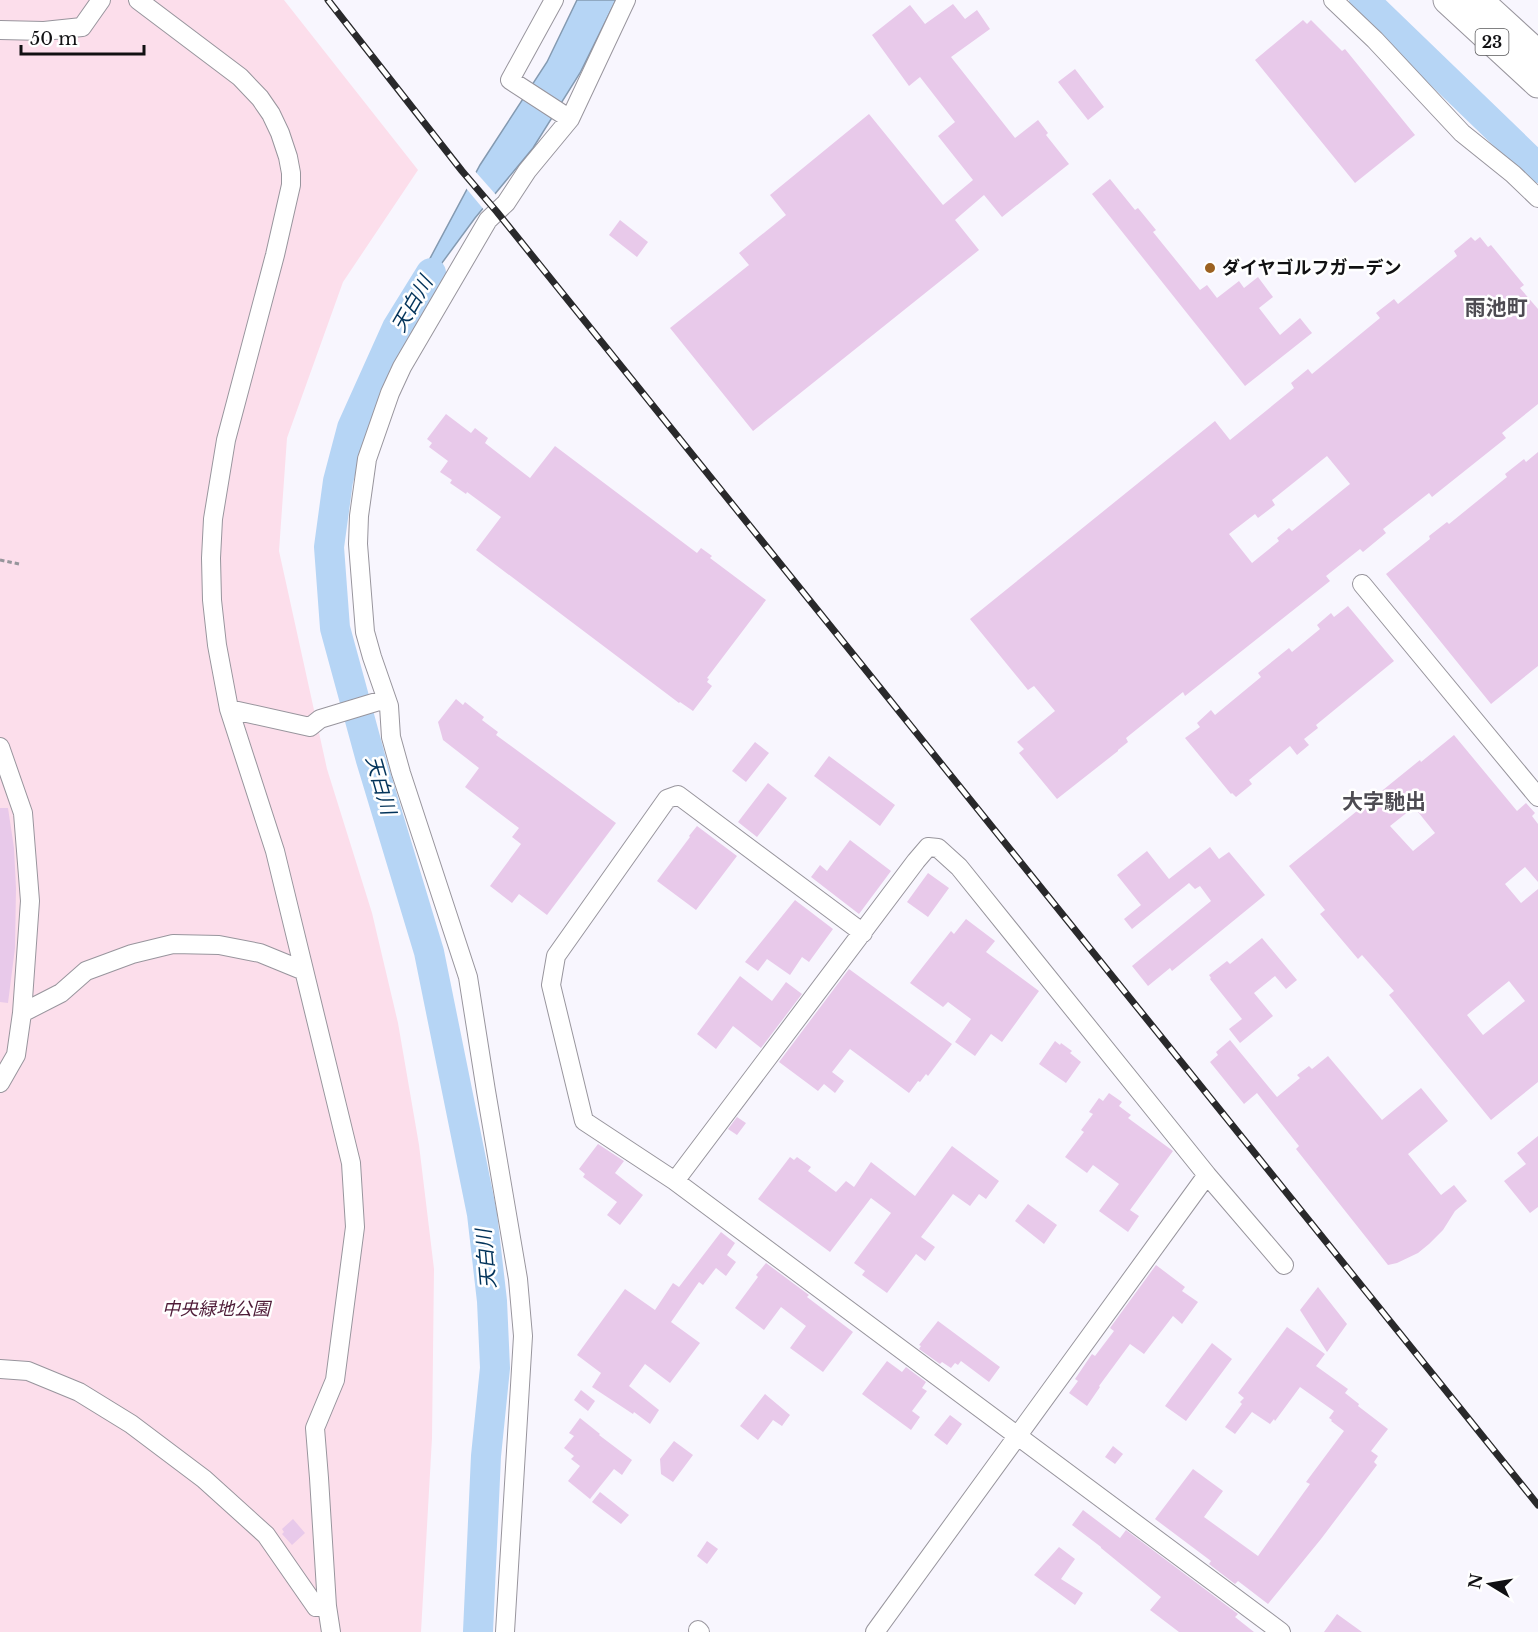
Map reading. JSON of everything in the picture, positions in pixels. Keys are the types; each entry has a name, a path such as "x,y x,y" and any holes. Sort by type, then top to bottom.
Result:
{"highway":[{"name":"23","path":"1447,0 1538,84"},
{"name":"23","path":"1479,0 1538,54"}],"street":[{"path":"0,30 44,31 82,27 101,0"},
{"path":"138,0 240,78 260,98 280,133 291,173 291,185 275,255 226,440 213,519 212,600 217,645 229,709 274,851 350,1157 355,1227 335,1380 315,1428 327,1606 331,1632"},
{"path":"554,0 510,81 567,117"},
{"path":"504,1632 523,1336 518,1279 468,977 401,773 391,737 389,706 382,701 365,632 358,544 359,516 367,459 398,376 488,220 506,203 567,117 626,0"},
{"path":"1333,0 1375,40 1462,133 1513,174 1538,198"},
{"path":"1362,584 1538,797"},
{"path":"229,709 315,723 382,701"},
{"path":"0,747 23,813 30,901 22,1013 16,1055 0,1083"},
{"path":"863,933 678,795 667,799 556,956 551,985 584,1121 675,1181 1281,1632"},
{"path":"675,1181 916,861 928,847 938,848 959,867 1207,1175 1284,1265"},
{"path":"22,1013 61,993 86,971 132,954 173,944 219,945 260,953 304,971"},
{"path":"875,1632 1207,1175"},
{"path":"0,1369 28,1371 79,1392 131,1424 204,1479 266,1535 316,1607 327,1606"}],"path":[{"path":"0,560 19,564"}],"green space":[{"name":"中央緑地公園","path":"0,0 284,0 418,170 343,282 287,438 279,551 327,769 372,913 398,1023 419,1145 434,1269 432,1438 421,1632 0,1632"}],"water":[{"path":"577,0 616,0 580,73 533,148 475,218 389,335 480,165 547,62"}],"pier":[{"path":"474,170 497,196 485,211 465,187"}],"building":[{"path":"953,4 965,19 977,10 990,29 951,57 1015,138 1038,120 1048,133 1046,135 1069,164 1002,217 984,195 955,220 979,250 753,431 670,328 749,265 739,253 786,215 770,195 869,114 943,205 973,180 938,136 955,122 920,77 909,86 872,35 910,5 925,24"},
{"path":"1303,20 1307,24 1311,20 1342,51 1345,49 1415,135 1355,183 1255,60"},
{"path":"1075,69 1104,107 1088,120 1058,82"},
{"path":"1110,179 1135,210 1138,208 1156,230 1153,232 1200,290 1207,285 1217,298 1239,281 1244,288 1258,277 1273,297 1259,308 1280,335 1300,318 1312,333 1245,386 1092,194"},
{"path":"620,220 648,242 637,257 609,235"},
{"path":"1471,237 1475,241 1480,237 1488,247 1491,245 1524,285 1520,288 1538,309 1538,404 1502,433 1506,438 1432,497 1429,493 1383,529 1386,533 1363,552 1360,549 1326,576 1330,581 1185,696 1183,692 1126,738 1128,742 1118,751 1057,799 1019,753 1024,749 1017,742 1055,711 1034,686 1028,690 970,619 1215,421 1230,440 1294,388 1291,383 1308,369 1312,374 1380,318 1376,313 1394,299 1398,304 1457,256 1454,251","holes":["1327,456 1350,484 1292,531 1289,528 1277,538 1279,541 1252,563 1229,534 1255,514 1258,518 1275,505 1272,500"]},
{"path":"446,414 471,433 475,428 488,438 485,443 530,478 555,446 697,553 701,548 712,556 710,558 766,600 707,678 709,679 707,682 712,686 693,711 679,703 476,550 501,517 467,492 466,494 450,483 452,480 440,472 448,461 429,447 432,443 427,439"},
{"path":"1538,452 1538,666 1491,704 1386,574 1430,539 1429,536 1447,522 1449,524 1507,477 1505,474 1524,459 1526,462"},
{"path":"1348,606 1394,661 1316,725 1318,728 1304,739 1309,745 1297,755 1290,746 1249,780 1252,784 1236,797 1231,794 1185,738 1200,727 1197,723 1211,710 1215,715 1261,677 1258,673 1289,648 1292,652 1320,629 1317,625 1331,613 1334,617"},
{"path":"456,699 463,705 465,702 484,717 482,720 498,732 496,735 616,823 547,915 519,894 512,903 490,886 521,844 512,837 519,828 465,787 479,768 443,740 438,722"},
{"path":"1454,735 1517,811 1526,803 1535,813 1532,816 1538,824 1538,882 1525,867 1505,884 1521,903 1538,889 1538,1082 1491,1120 1389,995 1394,991 1362,955 1358,959 1320,914 1325,910 1289,866 1420,760 1421,762","holes":["1414,807 1435,833 1413,851 1390,826","1509,981 1525,1001 1483,1035 1467,1015"]},
{"path":"755,742 769,753 746,782 732,771"},
{"path":"829,756 895,805 880,826 814,776"},
{"path":"768,783 787,798 757,837 738,822"},
{"path":"0,808 8,808 14,848 16,888 15,948 8,1003 0,1002"},
{"path":"697,826 737,856 696,910 657,881"},
{"path":"850,840 891,871 859,914 811,877 820,865 827,871"},
{"path":"1210,847 1219,859 1229,852 1265,895 1172,971 1170,968 1148,986 1132,966 1211,901 1200,886 1195,889 1189,883 1132,929 1124,919 1141,905 1117,875 1147,851 1169,879"},
{"path":"928,873 949,888 928,917 907,902"},
{"path":"795,900 833,929 809,962 802,957 790,975 767,959 758,971 745,962"},
{"path":"966,919 995,941 986,952 1039,991 1002,1042 991,1034 975,1056 955,1042 971,1019 948,1002 943,1007 910,983 951,931 954,934"},
{"path":"1262,938 1297,980 1286,989 1275,976 1254,993 1273,1016 1240,1043 1229,1029 1242,1019 1209,975 1227,961 1230,964"},
{"path":"849,969 952,1044 928,1076 926,1074 920,1082 918,1081 909,1093 850,1049 832,1072 844,1081 835,1093 824,1084 818,1091 779,1062"},
{"path":"740,976 772,1001 786,982 802,994 761,1048 733,1026 716,1049 697,1034"},
{"path":"1230,1040 1277,1097 1300,1078 1297,1075 1309,1066 1312,1069 1328,1056 1382,1120 1421,1088 1448,1121 1408,1154 1441,1195 1454,1185 1467,1201 1455,1211 1443,1230 1418,1253 1388,1265 1296,1149 1299,1146 1257,1093 1244,1104 1210,1062 1218,1055 1216,1052"},
{"path":"1055,1041 1072,1051 1070,1053 1081,1062 1066,1083 1039,1064"},
{"path":"1109,1093 1122,1102 1119,1106 1131,1115 1128,1118 1173,1151 1130,1210 1139,1216 1128,1232 1099,1211 1119,1184 1093,1165 1087,1173 1065,1157 1084,1132 1081,1130 1093,1114 1089,1112 1099,1098 1103,1101"},
{"path":"737,1117 746,1123 737,1135 728,1129"},
{"path":"1538,1136 1538,1207 1530,1213 1504,1181 1526,1164 1517,1153"},
{"path":"598,1144 624,1161 615,1173 643,1195 620,1225 607,1215 617,1202 583,1177 585,1174 579,1169"},
{"path":"952,1146 999,1181 986,1199 979,1194 970,1206 953,1194 921,1237 935,1247 925,1261 916,1254 887,1293 862,1275 865,1271 854,1263 891,1213 871,1198 830,1252 758,1199 790,1157 794,1160 797,1157 811,1167 808,1171 836,1192 846,1181 854,1187 871,1162 915,1196"},
{"path":"1028,1204 1057,1225 1044,1244 1015,1221"},
{"path":"721,1232 735,1243 727,1255 736,1262 726,1276 716,1268 703,1285 699,1282 671,1322 700,1343 670,1383 645,1364 629,1386 659,1410 650,1424 592,1387 601,1373 577,1355 625,1289 655,1310 673,1283 679,1287"},
{"path":"766,1263 853,1332 823,1372 790,1348 806,1326 781,1307 764,1330 735,1308"},
{"path":"1156,1265 1185,1287 1182,1291 1198,1302 1182,1324 1173,1316 1144,1354 1130,1344 1087,1406 1069,1393 1078,1381 1075,1379 1092,1354 1095,1356 1114,1331 1110,1328"},
{"path":"1318,1287 1347,1324 1327,1352 1300,1310"},
{"path":"938,1321 1000,1367 989,1382 961,1361 958,1365 955,1363 951,1368 942,1362 940,1364 919,1349 921,1346 919,1345"},
{"path":"1287,1327 1325,1354 1316,1366 1348,1389 1345,1393 1359,1404 1358,1406 1388,1429 1371,1451 1378,1456 1374,1462 1377,1465 1268,1604 1238,1581 1235,1584 1209,1564 1211,1561 1155,1519 1193,1469 1223,1491 1204,1517 1258,1556 1310,1484 1306,1482 1344,1431 1329,1418 1334,1411 1300,1387 1275,1421 1274,1419 1270,1424 1252,1412 1235,1434 1225,1427 1242,1404 1240,1402 1244,1398 1238,1393"},
{"path":"1212,1343 1232,1359 1186,1421 1165,1406"},
{"path":"887,1361 902,1372 906,1367 926,1382 922,1388 927,1391 912,1411 920,1417 911,1430 862,1394"},
{"path":"581,1390 595,1401 588,1411 574,1400"},
{"path":"765,1394 790,1415 782,1426 773,1420 758,1440 740,1426"},
{"path":"950,1415 962,1424 947,1445 934,1435"},
{"path":"580,1418 632,1460 622,1475 614,1469 590,1499 568,1481 580,1466 571,1459 574,1456 564,1448 574,1436 569,1433"},
{"path":"674,1441 693,1455 673,1482 661,1474 660,1459"},
{"path":"1113,1446 1123,1454 1115,1464 1105,1457"},
{"path":"600,1492 629,1515 621,1524 592,1502"},
{"path":"1083,1510 1120,1538 1126,1530 1238,1614 1235,1617 1254,1632 1179,1632 1150,1610 1161,1597 1072,1525"},
{"path":"293,1519 305,1533 292,1545 282,1534 284,1532 282,1529"},
{"path":"707,1541 718,1549 707,1564 697,1556"},
{"path":"1059,1547 1075,1559 1061,1579 1083,1593 1075,1605 1034,1575"},
{"path":"1337,1614 1362,1632 1324,1632"}],"waterway":[{"path":"1364,0 1538,168"},
{"name":"天白川","path":"431,273 397,328 352,428 338,481 329,547 335,628 371,760 429,952 482,1214 492,1301 495,1368 486,1456 478,1632"}],"railway":[{"path":"328,0 462,171 1538,1505"}],"place":[{"name":"ダイヤゴルフガーデン","path":"1210,268"}],"district":[{"name":"雨池町","path":"1496,308"},
{"name":"大字馳出","path":"1384,802"}]}
